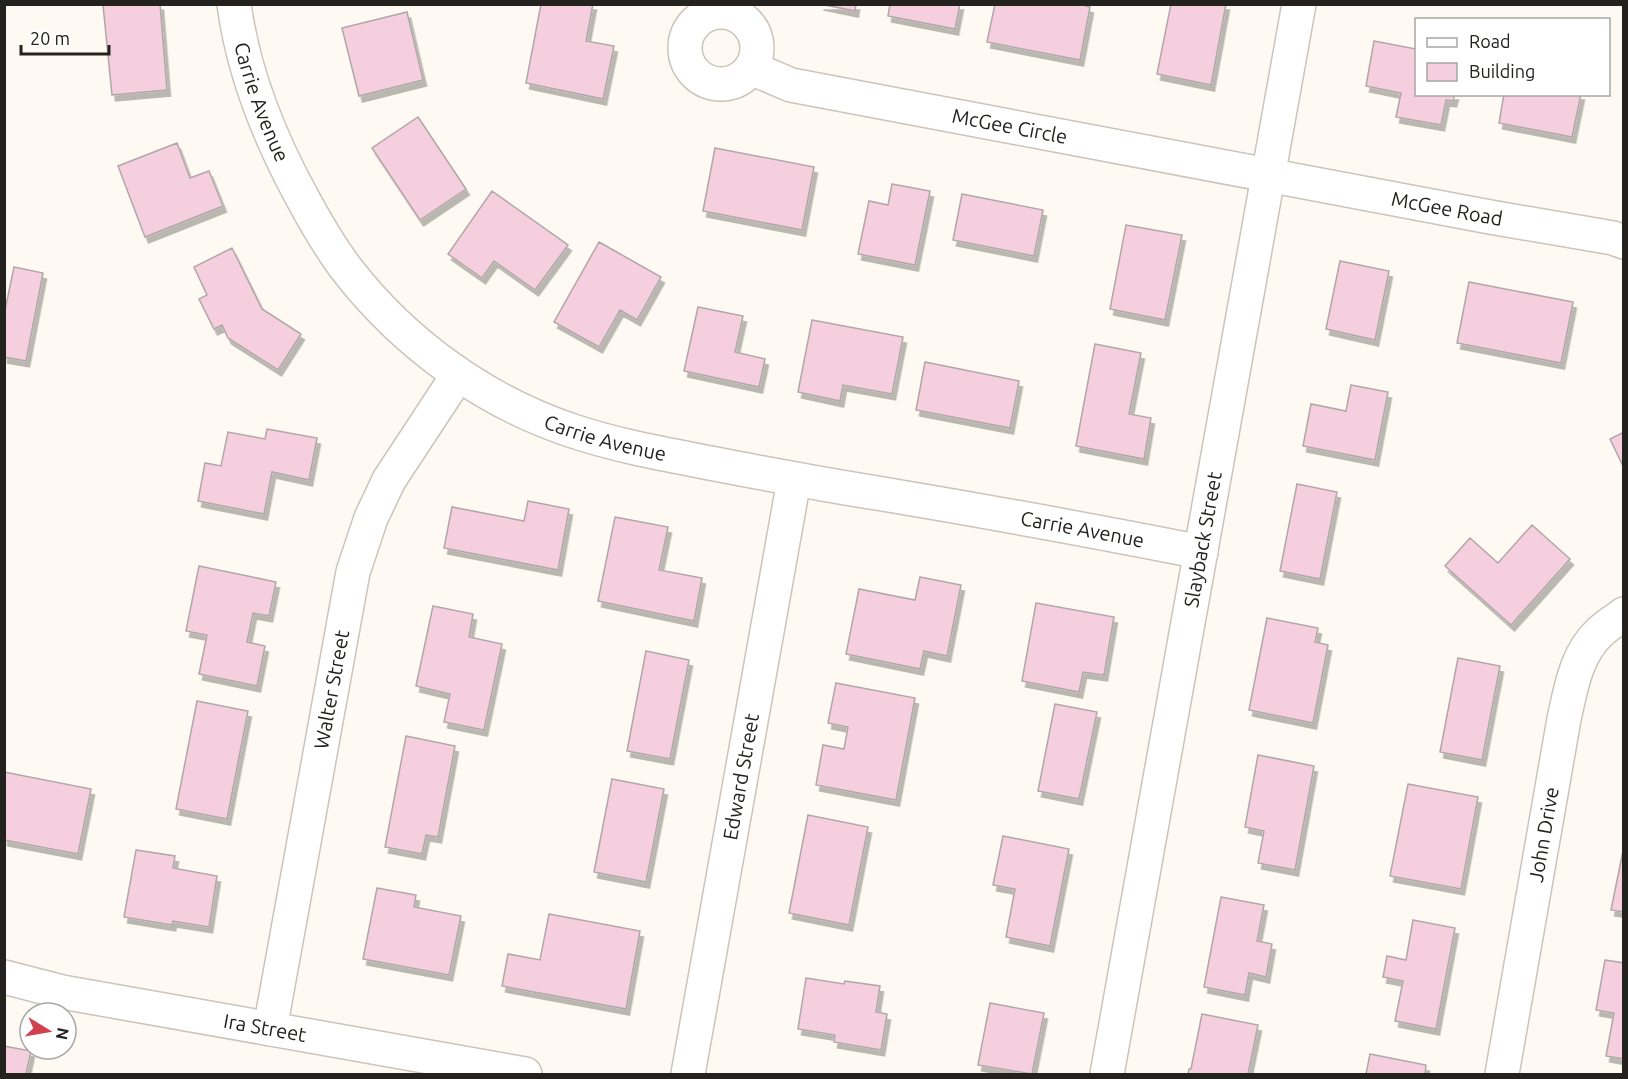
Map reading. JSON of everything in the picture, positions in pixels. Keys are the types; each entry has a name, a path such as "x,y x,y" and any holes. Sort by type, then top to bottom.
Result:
{"street":[{"name":"Carrie Avenue","path":"234,4 236,21 254,89 279,157 311,215 348,271 391,319 458,375 509,404 570,430 616,444 794,480 1007,515 1201,552"},
{"name":"Slayback Street","path":"1107,1074 1299,4"},
{"name":"McGee Circle","path":"751,69 791,85 1270,174"},
{"name":"McGee Road","path":"1270,174 1490,217 1613,237 1623,242"},
{"name":"Walter Street","path":"270,1029 353,572 370,518 389,480 458,375"},
{"name":"Edward Street","path":"688,1074 794,480"},
{"name":"John Drive","path":"1502,1074 1574,673 1589,645 1601,631 1623,614"},
{"name":"Ira Street","path":"4,977 62,992 525,1074"}],"building":[{"path":"160,4 167,90 112,95 103,5"},
{"path":"541,4 593,4 586,41 614,46 603,99 526,83"},
{"path":"820,4 856,4 855,11"},
{"path":"890,4 960,4 955,29 888,16"},
{"path":"995,4 1079,4 1090,7 1080,60 987,42"},
{"path":"1171,4 1226,4 1211,85 1157,74"},
{"path":"407,12 423,80 359,96 342,28"},
{"path":"1374,41 1415,49 1415,96 1454,96 1453,101 1446,100 1441,125 1396,117 1401,93 1366,86"},
{"path":"1504,96 1581,96 1572,137 1499,123"},
{"path":"418,117 466,189 420,220 372,148"},
{"path":"177,143 190,178 209,171 223,206 145,237 118,166"},
{"path":"715,148 814,167 802,230 703,211"},
{"path":"892,184 930,191 915,265 858,254 869,201 888,205"},
{"path":"492,191 568,245 535,290 494,261 482,278 448,254"},
{"path":"962,194 1043,210 1034,256 953,240"},
{"path":"1126,225 1182,235 1165,320 1110,309"},
{"path":"599,242 661,277 637,320 620,310 599,347 554,322"},
{"path":"232,248 262,309 301,334 278,370 228,338 222,325 214,329 199,299 207,295 194,267"},
{"path":"1340,261 1389,271 1375,340 1326,329"},
{"path":"14,267 43,273 26,361 4,357 4,315"},
{"path":"1469,282 1573,302 1561,363 1457,343"},
{"path":"698,307 743,316 735,352 765,359 759,387 684,371"},
{"path":"812,320 903,337 892,394 843,385 840,401 798,392"},
{"path":"1095,344 1141,353 1129,414 1151,418 1144,459 1076,446"},
{"path":"925,362 1019,381 1010,428 916,410"},
{"path":"1351,385 1388,392 1375,460 1303,446 1311,404 1346,411"},
{"path":"267,429 317,438 309,480 272,472 264,514 198,501 205,463 221,466 228,432 265,439"},
{"path":"1624,432 1624,468 1610,439"},
{"path":"1297,484 1337,492 1320,579 1280,571"},
{"path":"528,501 569,509 558,570 444,548 452,507 524,521"},
{"path":"615,517 668,527 659,570 702,578 694,621 598,601"},
{"path":"1532,525 1570,559 1511,625 1445,566 1470,538 1498,563"},
{"path":"199,566 276,582 269,616 253,613 247,642 265,646 257,686 199,674 207,635 186,631"},
{"path":"920,577 961,585 947,656 924,651 920,669 846,654 859,589 915,600"},
{"path":"1036,603 1114,617 1104,675 1083,672 1079,692 1022,681"},
{"path":"433,606 473,614 469,637 502,644 484,730 444,722 450,694 416,686"},
{"path":"1267,618 1318,628 1315,642 1328,645 1313,723 1249,710"},
{"path":"646,651 689,660 670,759 627,751"},
{"path":"1458,658 1500,666 1482,760 1440,752"},
{"path":"836,683 915,698 896,800 816,785 823,745 844,749 848,727 828,723"},
{"path":"197,701 248,711 227,819 176,809"},
{"path":"1055,704 1097,712 1079,799 1038,791"},
{"path":"406,736 455,746 438,837 426,835 422,854 385,847"},
{"path":"1258,755 1314,766 1295,870 1258,863 1264,831 1245,827"},
{"path":"4,772 91,789 78,854 4,840"},
{"path":"612,779 664,789 646,882 594,872"},
{"path":"1408,784 1478,797 1461,889 1390,876"},
{"path":"808,815 868,827 849,925 789,913"},
{"path":"1003,836 1069,849 1050,946 1006,937 1015,889 993,885"},
{"path":"1624,846 1624,912 1611,910"},
{"path":"136,850 175,856 173,868 217,876 209,927 173,921 172,925 124,917"},
{"path":"377,888 416,895 414,907 461,916 449,975 363,959"},
{"path":"1221,897 1264,905 1257,941 1272,944 1266,977 1249,973 1245,995 1204,987"},
{"path":"549,914 640,931 626,1009 502,986 508,954 540,960"},
{"path":"1413,920 1455,928 1436,1029 1395,1021 1403,981 1383,977 1387,956 1406,960"},
{"path":"1605,960 1624,963 1624,1059 1606,1056 1614,1013 1596,1010"},
{"path":"806,978 844,984 845,981 880,986 876,1012 887,1014 881,1050 834,1042 835,1035 798,1029"},
{"path":"990,1003 1044,1013 1032,1074 978,1065"},
{"path":"1202,1014 1258,1025 1248,1074 1188,1074"},
{"path":"4,1046 18,1049 18,1061 29,1061 26,1074 4,1074"},
{"path":"1370,1054 1426,1065 1425,1074 1366,1074"}]}
